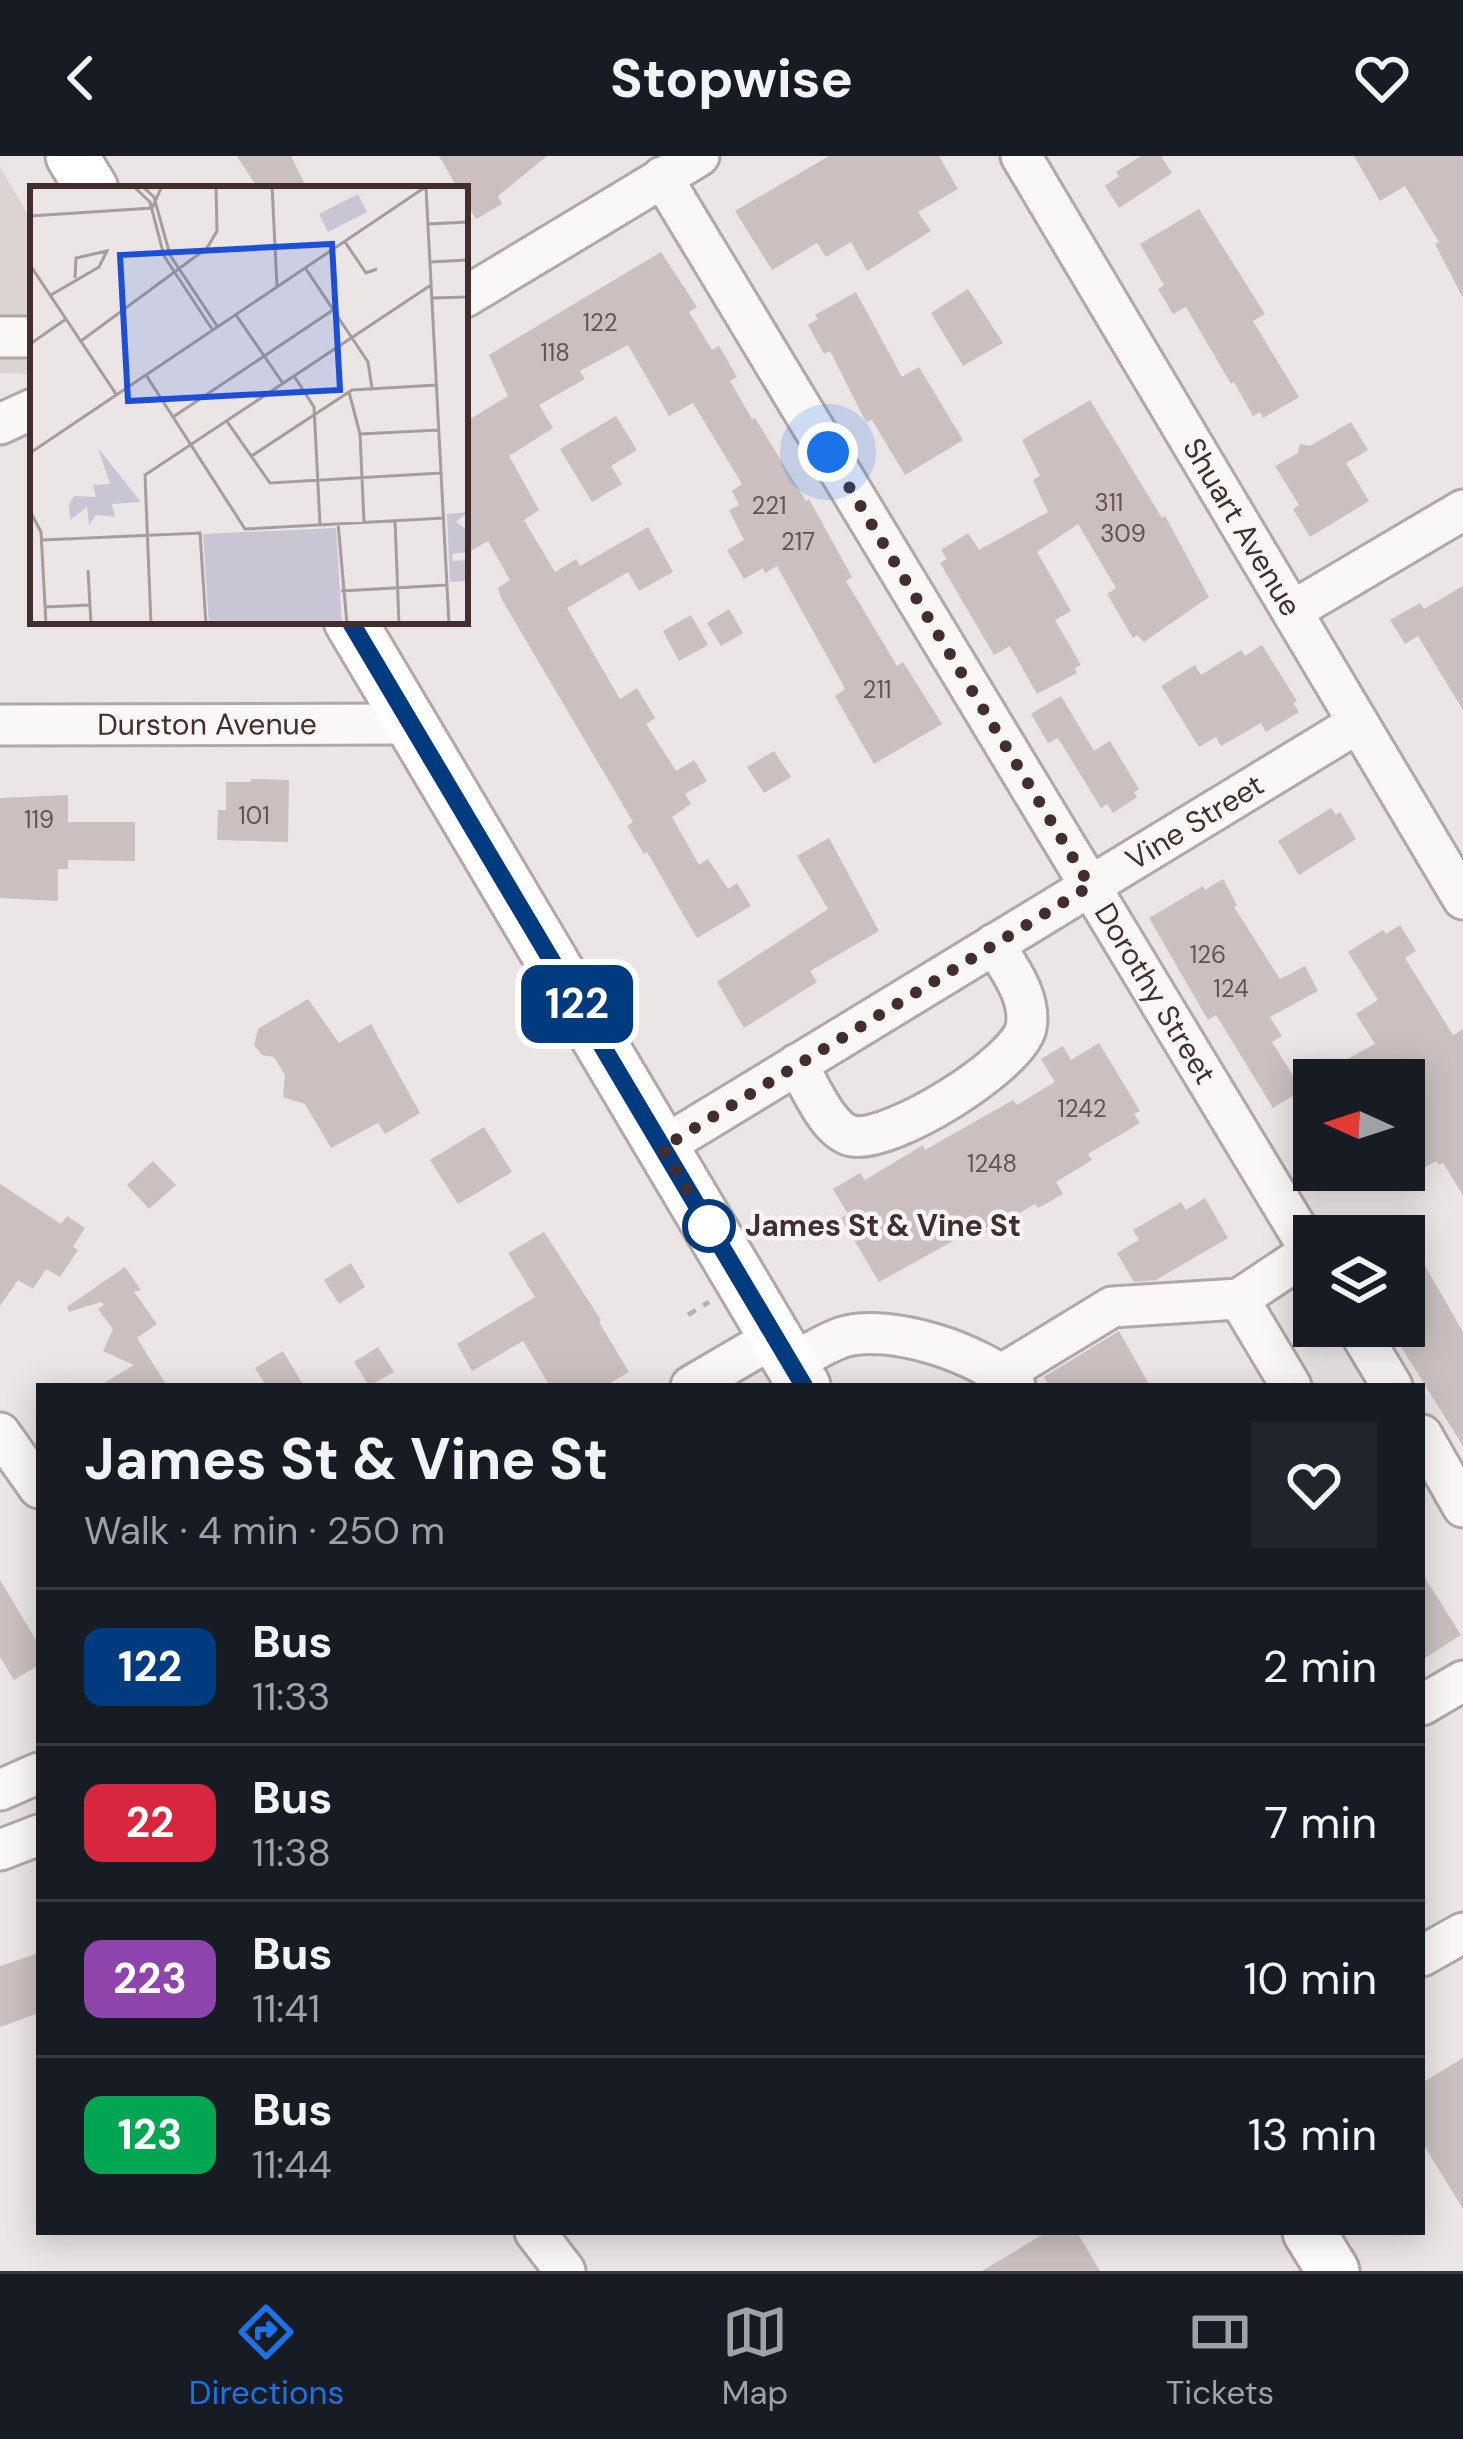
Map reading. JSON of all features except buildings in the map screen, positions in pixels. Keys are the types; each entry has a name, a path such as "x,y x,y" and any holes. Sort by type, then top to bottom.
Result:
{"main road":[{"path":"72,156 90,186"},
{"path":"352,624 790,1362"},
{"path":"1311,2235 1333,2271"}],"street":[{"path":"468,295 699,156"},
{"name":"Shuart Avenue","path":"1021,156 1463,899"},
{"name":"Dorothy Street","path":"662,177 1293,1223"},
{"path":"0,337 30,338"},
{"path":"0,424 30,410"},
{"path":"1292,611 1463,510"},
{"name":"Vine Street","path":"662,1148 1358,723"},
{"name":"Durston Avenue","path":"0,725 412,724"},
{"path":"797,1064 837,1128 853,1136 871,1136 900,1127 998,1066 1025,1034 1028,1013 1022,995 994,944"},
{"path":"704,1383 790,1362 844,1336 870,1335 907,1338 957,1352 1008,1380 1112,1307 1239,1299 1293,1266"},
{"path":"1239,1299 1289,1383"},
{"path":"1369,1347 1390,1383"},
{"path":"0,1433 36,1484"},
{"path":"1425,1443 1446,1502"},
{"path":"1425,1703 1463,1681"},
{"path":"0,1790 36,1774"},
{"path":"0,1850 36,1836"},
{"path":"1425,1954 1463,1933"},
{"path":"537,2235 565,2271"}],"path":[{"path":"688,1315 710,1301"}],"shaded area":[{"path":"0,167 30,218 30,374 0,373"}],"bus line":[{"name":"122","path":"352,624 802,1383"}],"place":[{"name":"James St & Vine St","path":"709,1226"}],"route":[{"path":"709,1226 662,1148 1090,886 828,452"}]}
